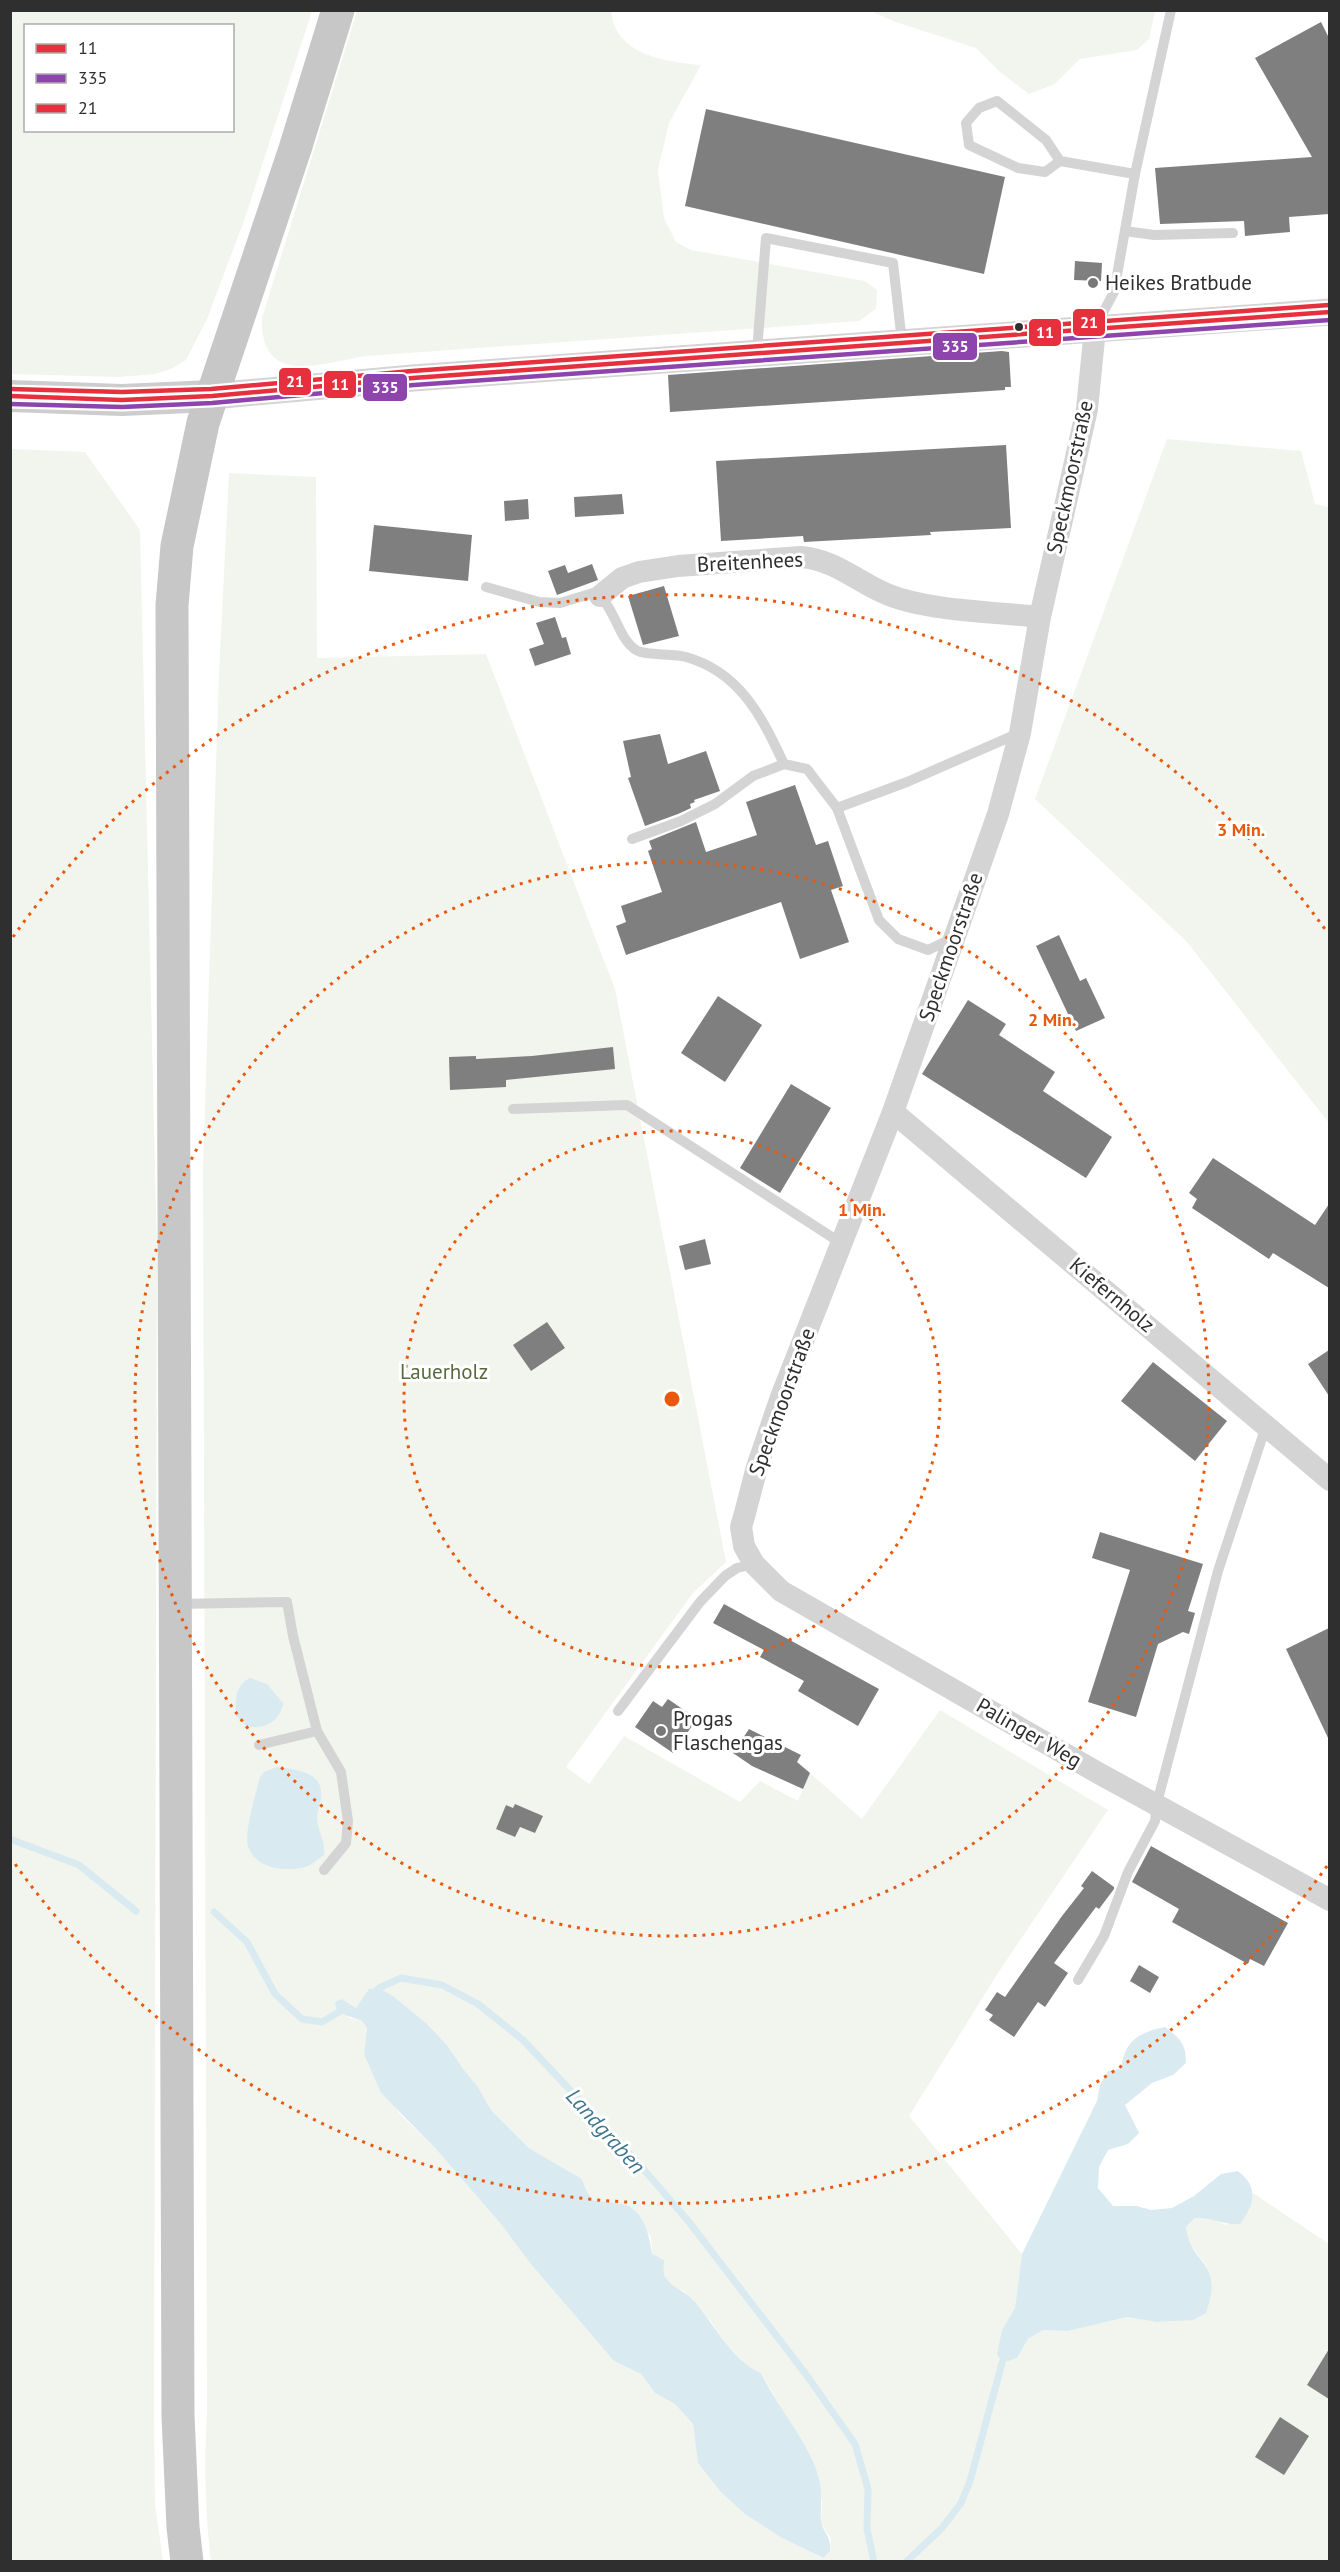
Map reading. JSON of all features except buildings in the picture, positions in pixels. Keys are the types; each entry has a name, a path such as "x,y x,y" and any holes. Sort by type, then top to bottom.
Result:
{"main road":[{"path":"187,2562 178,2416 172,605 177,546 203,423 296,149 338,10"},
{"path":"10,396 122,400 212,396"}],"street":[{"path":"212,396 413,378 1329,312"},
{"name":"Speckmoorstraße","path":"749,1555 741,1527 757,1467 781,1397 893,1112 998,814 1020,733 1040,616 1086,409 1095,329"},
{"name":"Breitenhees","path":"600,596 622,578 639,572 678,566 801,557 819,559 889,595 918,603 1040,616"},
{"name":"Kiefernholz","path":"893,1112 1329,1480"},
{"name":"Palinger Weg","path":"749,1555 781,1591 1100,1774 1157,1803 1329,1900"}],"lane":[{"path":"1095,329 1114,292 1135,174 1171,10"},
{"path":"1060,161 1046,140 997,101 979,108 966,123 969,145 1018,168 1045,172 1060,161 1135,174"},
{"path":"1125,231 1154,235 1233,233"},
{"path":"757,353 766,238 893,262 902,342"},
{"path":"486,586 539,602 560,603 593,593 600,596 626,642 639,651 685,656 711,666 731,680 751,701 784,764"},
{"path":"837,808 907,782 1020,733"},
{"path":"632,839 689,817 715,804 753,776 784,764 807,769 837,808 879,920 898,939 928,950 954,938"},
{"path":"513,1109 627,1105 841,1243"},
{"path":"1078,1980 1104,1936 1128,1872 1155,1821 1157,1803 1218,1571 1266,1426"},
{"path":"618,1711 700,1602 749,1555"},
{"path":"176,1604 287,1602 293,1636 317,1731 341,1772 348,1821 346,1843 324,1870"},
{"path":"259,1745 317,1731"}],"green space":[{"path":"10,11 312,11 244,221 207,319 186,360 171,369 155,374 120,377 11,374"},
{"path":"357,11 611,11 615,26 622,38 632,47 658,58 701,65 669,123 658,170 664,218 676,242 691,250 865,281 877,290 876,309 859,321 366,356 313,366 282,363 271,354 264,340 262,318"},
{"path":"871,11 1155,11 1149,39 1137,50 1080,59 1055,84 1029,94 1000,72 976,48 893,21"},
{"path":"1167,439 1301,451 1315,504 1329,507 1329,1123 1187,942 1035,799"},
{"path":"11,449 85,452 140,530 157,1253 154,2410 155,2504 163,2561 11,2561"},
{"name":"Lauerholz","path":"229,473 316,477 317,658 486,654 615,989 726,1562 693,1593 566,1767 589,1784 624,1736 740,1802 760,1781 798,1801 810,1773 862,1819 940,1710 1108,1810 998,1973 909,2116 1022,2254 1015,2308 1002,2330 1017,2358 1028,2339 1043,2330 1068,2331 1127,2317 1156,2322 1174,2320 1207,2267 1187,2240 1186,2227 1195,2218 1209,2217 1226,2225 1249,2212 1253,2193 1329,2244 1329,2561 211,2561 205,2469 207,2413 203,1168 219,673","holes":["515,1804 543,1816 535,1833 520,1827 515,1837 496,1829 506,1805 513,1808","393,1996 426,2023 447,2045 478,2087 491,2110 529,2148 582,2179 592,2200 627,2205 651,2237 652,2254 671,2286 684,2291 710,2320 728,2347 748,2367 761,2373 810,2457 822,2501 821,2523 831,2539 830,2551 822,2558 782,2538 695,2442 693,2424 675,2404 655,2393 641,2374 614,2361 436,2149 399,2113 364,2054 367,2028 362,2021 349,2018 342,1999 356,2008 364,1999"]}],"shaded area":[{"path":"250,1678 267,1684 283,1703 279,1715 265,1726 246,1726 236,1715 236,1699 239,1689"},
{"path":"277,1767 301,1771 314,1777 321,1789 317,1817 324,1845 324,1855 310,1865 300,1868 283,1869 265,1865 252,1854 248,1846 249,1822 260,1777 264,1772"},
{"path":"379,1988 393,1996 426,2023 447,2045 478,2087 491,2110 529,2148 582,2179 592,2200 626,2205 642,2219 650,2240 652,2254 664,2260 666,2278 691,2298 740,2359 761,2373 809,2453 819,2479 821,2521 830,2545 830,2551 823,2558 782,2538 745,2514 721,2492 698,2463 693,2424 675,2404 655,2393 641,2374 614,2361 436,2149 381,2093 364,2054 367,2028 362,2021 337,2012 335,2002 342,1999 356,2008 369,1989"},
{"path":"1165,2027 1181,2042 1185,2051 1186,2063 1173,2075 1152,2083 1125,2105 1139,2133 1128,2144 1108,2150 1099,2167 1098,2188 1113,2206 1137,2206 1151,2210 1172,2208 1194,2196 1221,2174 1238,2171 1245,2177 1253,2196 1249,2210 1240,2224 1195,2218 1186,2227 1193,2249 1209,2273 1211,2296 1206,2313 1193,2320 1156,2322 1127,2317 1068,2331 1043,2330 1028,2339 1017,2358 1002,2363 997,2354 1002,2330 1015,2308 1022,2254 1097,2101 1100,2085 1108,2071 1121,2069 1126,2051 1134,2040 1147,2032"}],"waterway":[{"name":"Landgraben","path":"10,1839 79,1865 136,1911"},
{"name":"Landgraben","path":"214,1912 247,1942 275,1994 302,2019 322,2022 344,2009"},
{"name":"Landgraben","path":"374,1995 379,1988 401,1978 442,1985 478,2004 523,2040 634,2158 689,2222 805,2373 855,2444 868,2489 867,2529 874,2562"},
{"path":"906,2562 942,2528 961,2503 970,2481 1002,2363"}],"transit line":[{"name":"21","path":"10,389 122,392 211,389 412,371 1329,305"},
{"name":"11","path":"10,396 122,400 212,396 413,378 1330,312"},
{"name":"335","path":"10,404 122,407 212,403 414,385 1330,320"}],"place":[{"name":"Heikes Bratbude","path":"1093,283"},
{"name":"Progas Flaschengas","path":"661,1731"}]}
